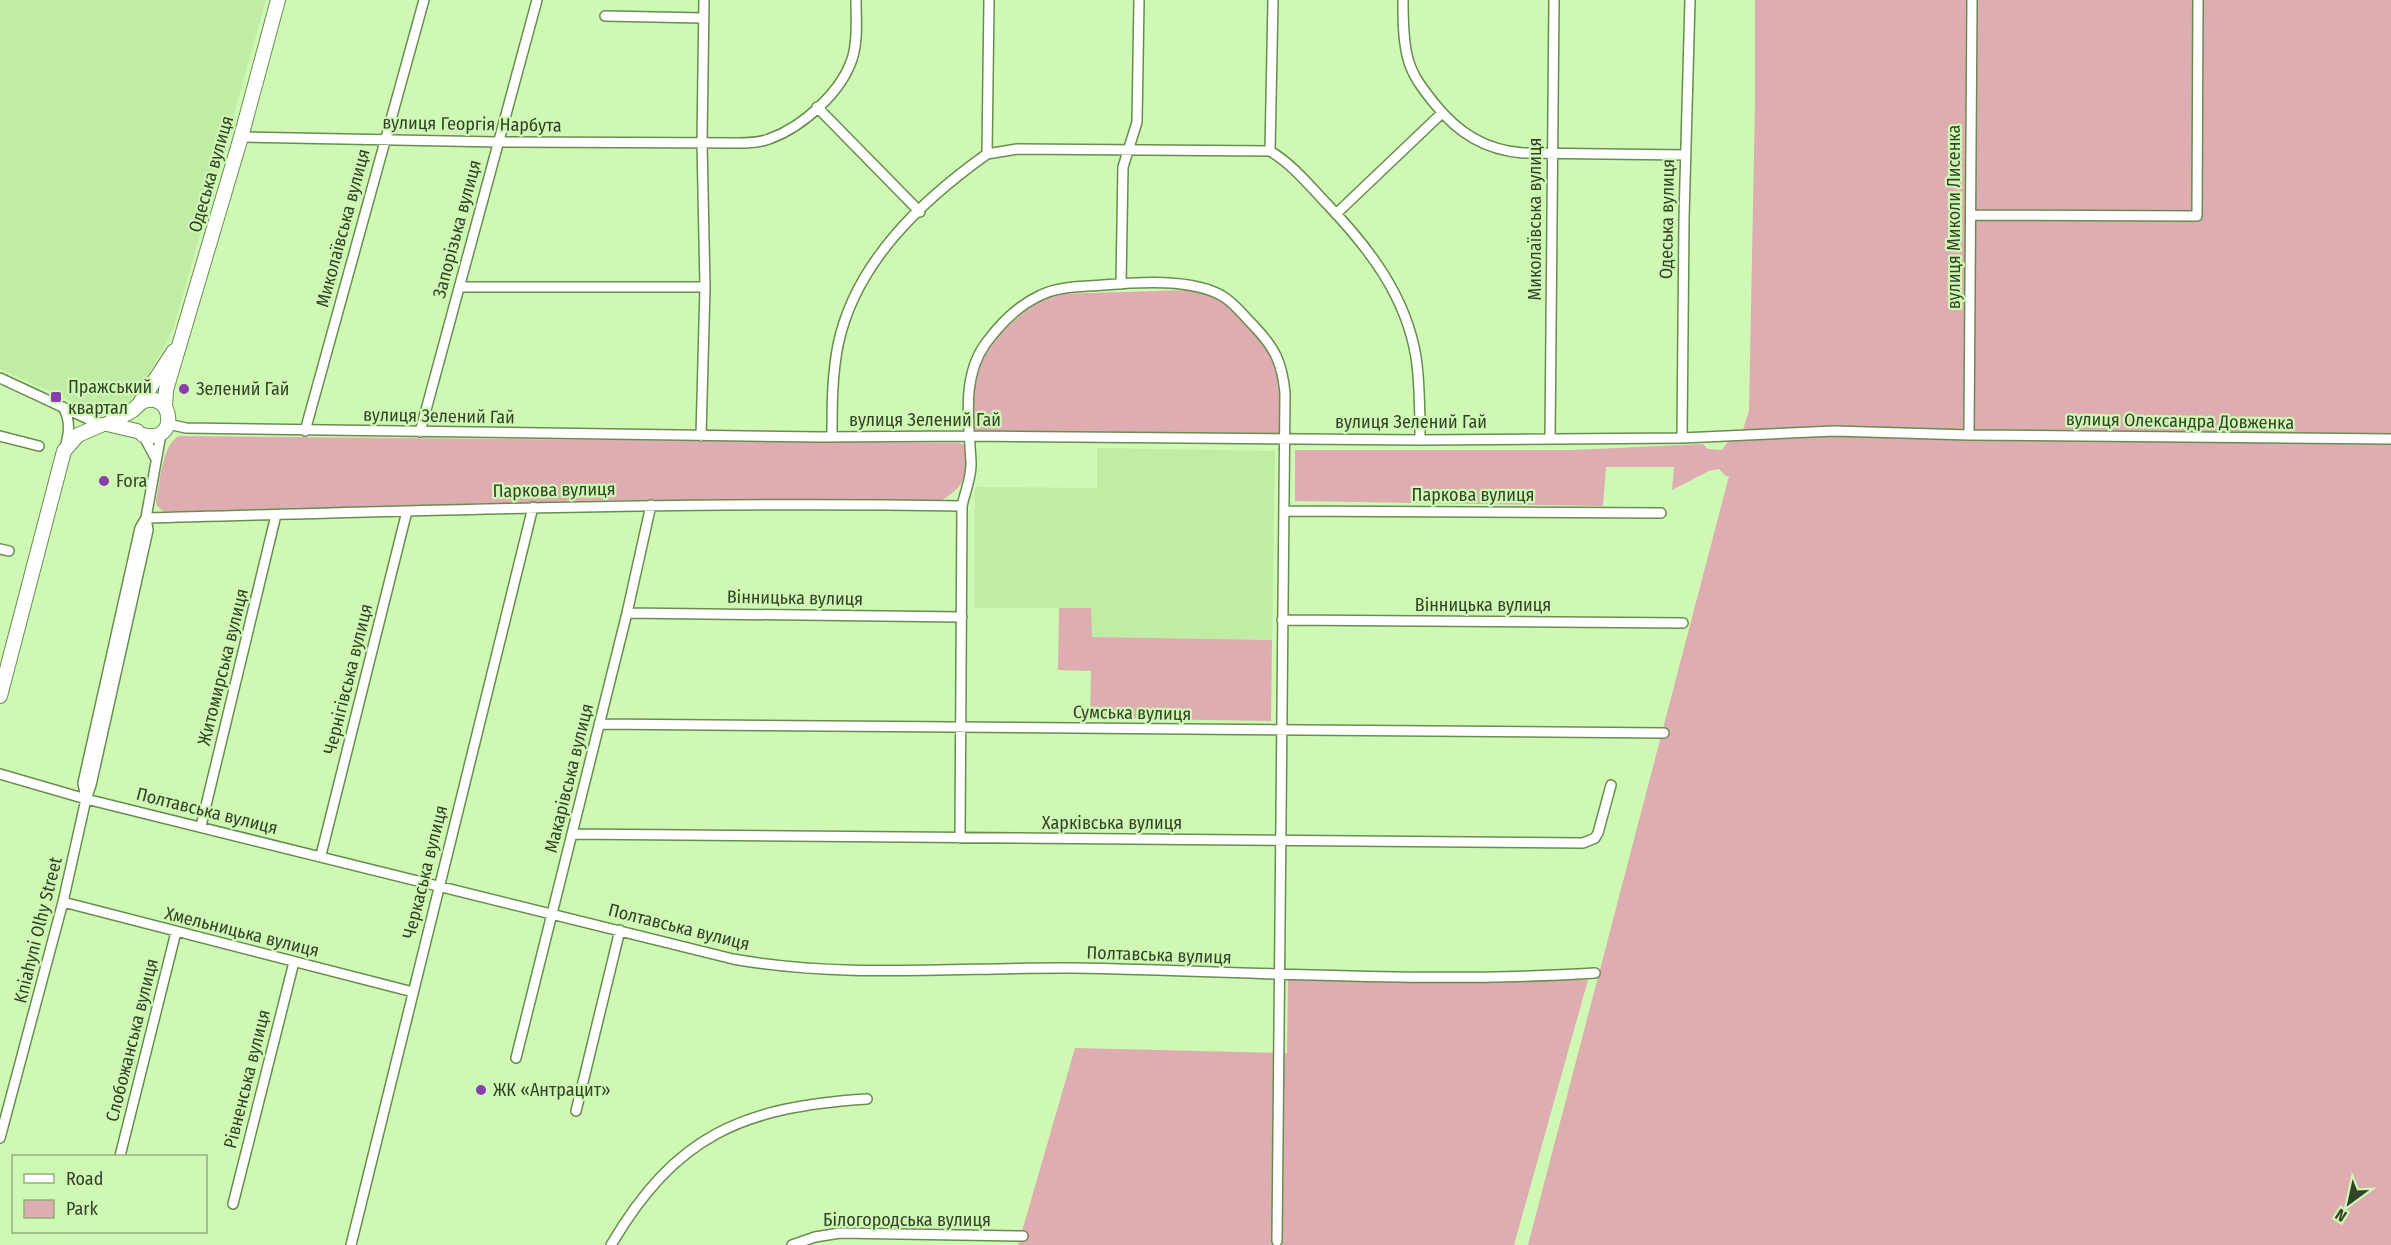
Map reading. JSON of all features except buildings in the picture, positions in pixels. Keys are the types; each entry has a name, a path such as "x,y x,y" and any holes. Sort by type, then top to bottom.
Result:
{"main road":[{"name":"Одеська вулиця","path":"165,407 166,390 241,137 278,0"},
{"name":"Одеська вулиця","path":"137,406 182,340"},
{"path":"152,400 165,407 168,412 165,429 149,437 107,424 152,400"},
{"path":"137,406 132,420 140,433"},
{"path":"0,696 4,664 64,451 78,435 101,425"}],"street":[{"name":"Миколаївська вулиця","path":"305,431 424,0"},
{"name":"Запорізька вулиця","path":"420,432 537,0"},
{"path":"701,436 705,288 702,142 704,0"},
{"name":"вулиця Георгія Нарбута","path":"241,137 498,142 753,142 769,139 787,130 817,107 846,74 855,45 856,0"},
{"path":"987,154 989,0"},
{"path":"1121,284 1123,167 1137,122 1138,0"},
{"path":"1270,151 1273,0"},
{"path":"1403,0 1404,39 1412,72 1442,113 1460,131 1486,146 1504,151 1686,155"},
{"name":"Миколаївська вулиця","path":"1550,439 1554,0"},
{"name":"Одеська вулиця","path":"1682,438 1690,0"},
{"name":"вулиця Миколи Лисенка","path":"1969,435 1972,0"},
{"path":"1971,215 2197,216 2198,0"},
{"path":"605,16 703,18"},
{"path":"817,107 920,212"},
{"path":"1336,214 1442,113"},
{"path":"832,437 834,369 846,318 865,273 889,242 965,170 987,154 1017,149 1270,151 1291,166 1336,214 1379,267 1394,290 1404,312 1416,358 1420,440"},
{"path":"960,838 962,506 971,471 968,436 969,389 977,357 1015,312 1042,294 1072,288 1121,284 1190,285 1224,297 1261,333 1281,362 1286,393 1280,731 1277,1241"},
{"path":"459,287 705,288"},
{"path":"0,378 101,425"},
{"path":"63,407 69,421 69,433 64,451"},
{"name":"вулиця Зелений Гай","path":"165,429 832,437 1420,440 1682,438"},
{"name":"Kniahyni Olhy Street","path":"0,1138 63,903 86,798 83,783 140,528 146,518 165,429"},
{"name":"вулиця Олександра Довженка","path":"1682,438 1834,431 1969,435 2391,439"},
{"path":"140,433 157,461"},
{"path":"0,436 39,446"},
{"name":"Паркова вулиця","path":"146,518 651,505 804,503 962,506"},
{"name":"Макарівська вулиця","path":"516,1059 627,613 651,505"},
{"name":"Черкаська вулиця","path":"351,1245 533,507"},
{"name":"Чернігівська вулиця","path":"321,855 407,511"},
{"name":"Паркова вулиця","path":"1284,511 1660,513"},
{"name":"Житомирська вулиця","path":"201,826 276,515"},
{"name":"Вінницька вулиця","path":"627,613 962,617"},
{"name":"Вінницька вулиця","path":"1282,620 1683,623"},
{"name":"Сумська вулиця","path":"599,724 1664,733"},
{"name":"Полтавська вулиця","path":"0,774 86,798 733,959 790,967 1072,968 1279,975 1541,976 1595,973"},
{"name":"Харківська вулиця","path":"572,834 1583,843 1590,841 1598,833 1611,785"},
{"name":"Хмельницька вулиця","path":"63,903 413,992"},
{"path":"576,1111 620,930"},
{"name":"Слобожанська вулиця","path":"120,1155 176,932"},
{"name":"Рівненська вулиця","path":"232,1204 294,962"},
{"path":"611,1245 638,1202 655,1181 697,1144 734,1124 781,1109 822,1102 867,1099"},
{"name":"Білогородська вулиця","path":"792,1245 815,1237 840,1233 1023,1236"}],"shaded area":[{"path":"0,0 266,0 173,330 139,392 126,405 108,414 102,415 0,369"},
{"path":"1097,448 1275,451 1272,640 1091,637 1091,608 974,608 975,487 1097,488"}],"green space":[{"path":"1755,0 2391,0 2391,1245 1528,1245 1729,476 1719,469 1709,471 1672,490 1674,467 1606,467 1603,506 1295,501 1295,450 1573,450 1703,444 1708,449 1722,450 1729,440 1740,439 1749,411"},
{"path":"1188,290 1207,294 1227,305 1269,350 1279,371 1286,438 968,436 968,401 973,375 1002,332 1029,309 1056,294"},
{"path":"180,436 960,443 965,446 966,464 960,485 940,501 626,500 164,512 157,506 156,501 161,475 169,446"},
{"path":"1059,608 1091,608 1092,637 1272,640 1271,721 1090,718 1091,671 1058,670"},
{"path":"1288,979 1588,980 1514,1245 1018,1245 1075,1048 1287,1053"}],"place":[{"name":"Зелений Гай","path":"184,389"},
{"name":"Пражський квартал","path":"56,397"},
{"name":"Fora","path":"104,481"},
{"name":"ЖК «Антрацит»","path":"481,1090"}]}
